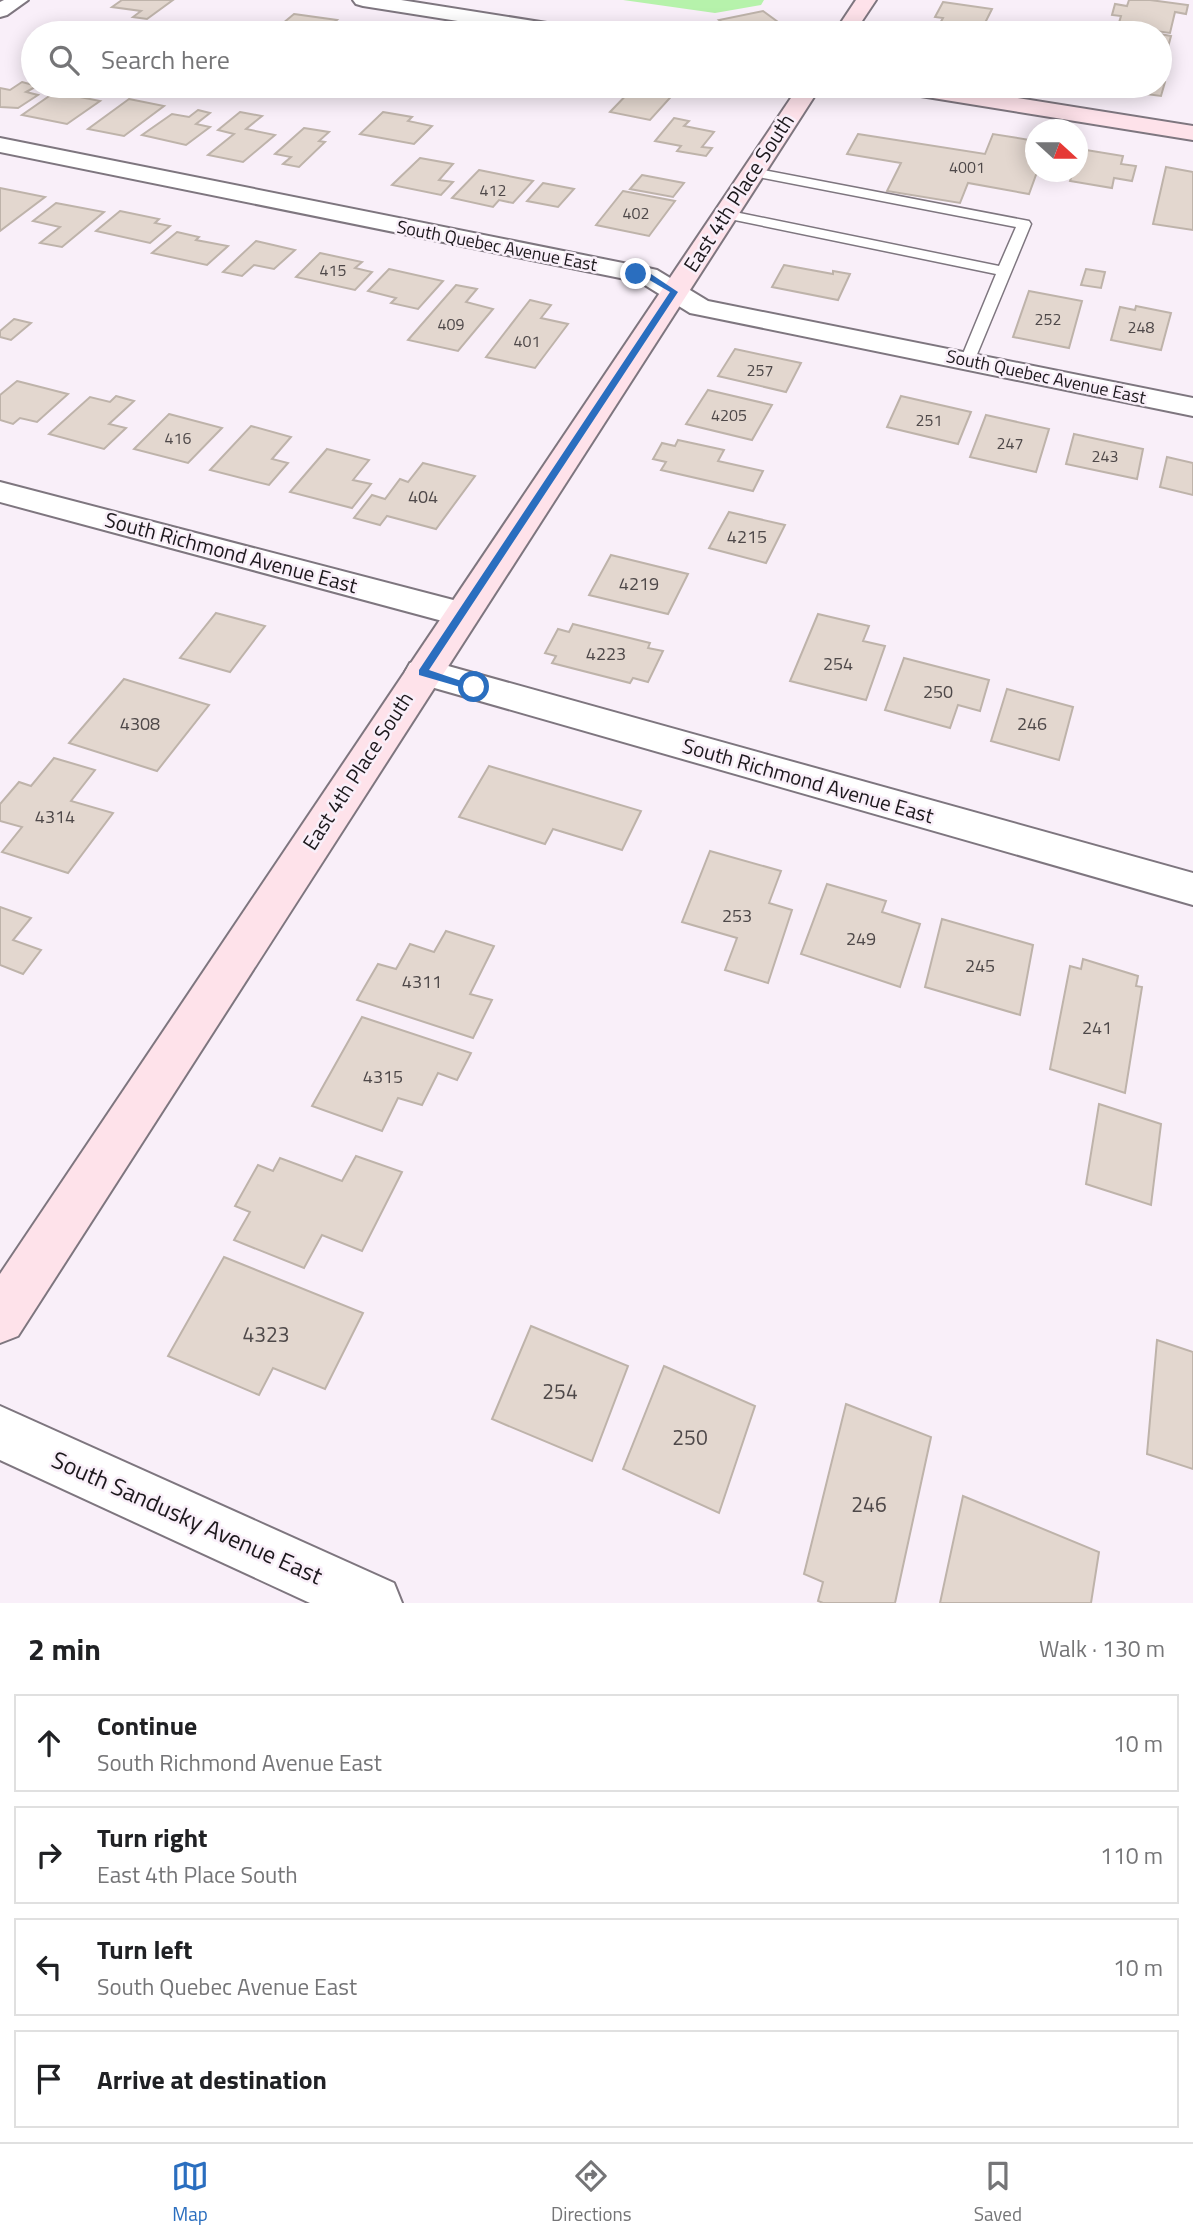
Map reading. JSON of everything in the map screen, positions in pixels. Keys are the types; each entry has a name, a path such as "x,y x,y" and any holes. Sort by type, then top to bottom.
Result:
{"street":[{"path":"0,11 18,0"},
{"path":"363,0 496,21"},
{"path":"853,21 866,0"},
{"name":"East 4th Place South","path":"0,1318 802,98"},
{"path":"976,98 1193,133"},
{"name":"South Quebec Avenue East","path":"0,145 648,276 700,307 1193,407"},
{"name":"South Richmond Avenue East","path":"0,492 461,614"},
{"name":"South Richmond Avenue East","path":"423,672 1193,889"},
{"name":"South Sandusky Avenue East","path":"0,1433 374,1603"}],"lane":[{"path":"753,172 1024,224 968,361"},
{"path":"725,215 1003,271"}],"green space":[{"path":"623,0 764,0 761,5 715,13"}],"building":[{"path":"122,0 173,0 147,19 133,17 141,11 112,7"},
{"path":"1129,0 1188,5 1186,14 1175,12 1172,25 1172,21 1120,21 1121,16 1112,15 1115,4 1127,6"},
{"path":"943,2 992,9 986,21 941,21 943,18 935,17"},
{"path":"763,11 777,21 720,21"},
{"path":"294,14 337,20 336,21 286,21"},
{"path":"21,83 21,98 33,98 18,108 0,107 0,88 10,90"},
{"path":"46,98 85,98 100,101 67,124 22,115"},
{"path":"623,98 670,98 650,120 610,112"},
{"path":"129,99 164,106 124,136 88,129"},
{"path":"198,110 210,113 196,124 210,127 186,145 142,135 172,114 189,117"},
{"path":"240,112 262,116 246,129 275,135 243,162 208,155 234,134 218,130"},
{"path":"383,112 412,117 408,121 432,126 414,144 360,134"},
{"path":"674,118 689,121 684,126 714,132 702,147 712,148 706,156 677,151 681,146 655,141"},
{"path":"304,128 329,132 319,141 325,142 299,167 283,164 291,157 275,154"},
{"path":"858,134 985,154 993,134 1025,139 1025,182 1033,182 1029,194 968,183 960,203 887,191 901,163 847,154"},
{"path":"1088,150 1123,156 1121,164 1136,166 1132,181 1114,178 1112,188 1076,182 1088,182"},
{"path":"420,158 453,164 439,180 453,182 441,195 392,185"},
{"path":"1166,167 1193,172 1193,230 1153,224"},
{"path":"479,170 533,181 513,203 499,200 493,207 452,198"},
{"path":"642,175 684,183 673,197 630,189"},
{"path":"543,183 574,189 558,207 527,201"},
{"path":"0,188 45,197 0,231"},
{"path":"623,191 675,201 649,236 596,225"},
{"path":"56,203 104,212 62,247 40,243 60,227 33,221"},
{"path":"120,211 159,219 155,223 170,226 150,243 96,231"},
{"path":"177,232 199,237 196,240 228,246 207,265 152,253"},
{"path":"256,241 295,250 274,269 254,265 242,276 223,272"},
{"path":"320,253 362,262 355,268 372,272 355,290 296,277"},
{"path":"784,265 833,274 833,271 850,274 838,300 772,287"},
{"path":"389,269 443,281 418,309 391,303 396,298 368,291"},
{"path":"1086,269 1105,272 1101,288 1081,285"},
{"path":"456,285 477,289 466,302 493,309 458,351 408,340"},
{"path":"1029,291 1082,301 1069,348 1013,337"},
{"path":"530,300 551,305 541,318 568,324 535,368 486,357"},
{"path":"1136,306 1171,313 1161,350 1111,340 1120,307 1135,310"},
{"path":"14,319 31,323 11,340 0,337 0,331"},
{"path":"735,349 801,363 786,392 718,376"},
{"path":"17,381 68,394 37,422 20,418 13,424 0,420 0,395"},
{"path":"708,390 772,405 752,440 686,424"},
{"path":"116,396 134,401 109,424 126,428 104,449 49,434 90,397 110,402"},
{"path":"901,396 971,412 958,444 887,427"},
{"path":"169,414 222,428 188,463 134,449"},
{"path":"986,415 1049,429 1036,472 970,457"},
{"path":"251,426 291,437 272,459 288,463 269,485 210,470"},
{"path":"1074,434 1143,449 1137,479 1066,464"},
{"path":"678,440 724,450 718,461 763,471 753,491 661,470 666,462 653,459 662,443 675,446"},
{"path":"327,449 369,460 353,480 371,484 352,508 290,492"},
{"path":"1167,457 1193,463 1193,495 1160,487"},
{"path":"423,463 475,476 436,529 387,516 380,525 354,518 372,495 385,499 400,479 408,482"},
{"path":"729,512 785,525 766,563 709,548"},
{"path":"611,555 688,574 668,614 589,595"},
{"path":"216,613 265,626 230,672 180,658"},
{"path":"818,614 869,626 863,641 885,646 866,700 790,681"},
{"path":"573,624 650,643 648,648 663,651 648,682 633,678 630,683 552,663 556,656 545,653 558,629 569,632"},
{"path":"904,658 989,680 980,711 958,705 950,728 885,710"},
{"path":"124,679 209,705 157,771 69,743"},
{"path":"1007,689 1073,707 1059,760 991,741"},
{"path":"54,758 95,770 71,801 113,813 68,873 2,852 22,827 0,821 0,804 19,782 31,786"},
{"path":"489,766 641,811 622,850 553,829 545,844 459,817"},
{"path":"710,851 781,871 769,903 792,910 768,983 725,970 737,938 682,922"},
{"path":"827,884 886,901 882,912 920,924 900,987 801,954"},
{"path":"0,907 31,918 13,940 41,950 23,974 0,965"},
{"path":"942,919 1033,945 1020,1015 925,987"},
{"path":"446,931 494,946 470,994 492,1000 473,1038 357,1000 378,964 396,969 410,944 434,952"},
{"path":"1083,959 1138,976 1136,986 1142,987 1125,1093 1050,1069 1070,966 1081,969"},
{"path":"362,1017 471,1053 457,1080 438,1073 422,1105 398,1098 382,1131 312,1106"},
{"path":"1099,1104 1161,1124 1151,1205 1086,1184"},
{"path":"356,1156 402,1172 362,1251 322,1235 304,1268 234,1240 250,1212 235,1206 258,1165 273,1171 280,1158 342,1181"},
{"path":"224,1257 363,1313 325,1389 273,1368 259,1395 168,1356"},
{"path":"531,1326 628,1366 592,1461 492,1419"},
{"path":"1157,1340 1193,1352 1193,1469 1147,1454"},
{"path":"664,1366 755,1406 719,1513 623,1469"},
{"path":"846,1404 931,1437 895,1603 823,1603 818,1601 823,1582 804,1574"},
{"path":"963,1496 1099,1552 1091,1603 940,1603"}],"route":[{"path":"474,687 423,672 674,292 648,276 636,274"}]}
